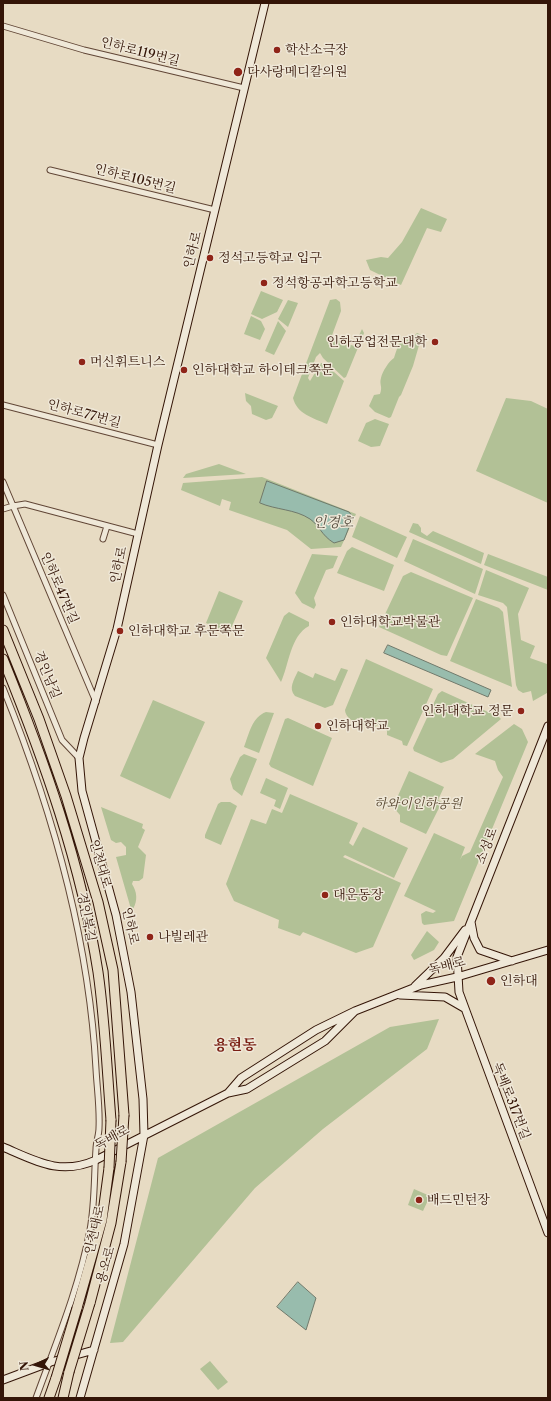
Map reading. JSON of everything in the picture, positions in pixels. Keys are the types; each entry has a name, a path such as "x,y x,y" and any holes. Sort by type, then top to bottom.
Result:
{"highway":[{"name":"인천대로","path":"3,630 39,719 64,789 98,902 113,970 124,1116 121,1162 112,1223 63,1398"},
{"name":"인천대로","path":"3,659 29,722 56,800 72,854 85,907 98,972 111,1120 110,1168 102,1220 49,1398"}],"main road":[{"name":"인하로","path":"144,1135 144,1099 131,992 116,915 82,791 79,758 117,629 158,445 265,3"},
{"name":"소성로","path":"457,977 457,957 548,726"},
{"path":"471,922 474,938 480,950 512,961"},
{"path":"412,988 444,958 471,922"},
{"name":"독배로","path":"228,1093 241,1078 316,1030 355,1012 412,988 457,977 548,950"},
{"name":"독배로317번길","path":"457,977 459,992 464,1008 548,1233"},
{"path":"396,995 445,997 464,1008"},
{"name":"독배로","path":"3,1147 45,1165 64,1168 82,1165 96,1160 228,1093 247,1089 325,1041 355,1012"},
{"name":"용오로","path":"80,1398 124,1244 144,1135"},
{"path":"3,1380 51,1362 94,1350"}],"street":[{"name":"인하로119번길","path":"3,26 87,50 244,88"},
{"name":"인하로105번길","path":"50,170 215,210"},
{"name":"인하로77번길","path":"3,405 158,445"},
{"name":"인하로47번길","path":"3,482 96,702"},
{"path":"3,510 13,506 25,504 138,534"},
{"path":"103,539 107,526"},
{"name":"경인남길","path":"3,595 62,740 79,758"},
{"name":"경인북길","path":"3,688 19,726 50,821 69,888 83,956 94,1042 99,1127 90,1230 51,1362 36,1398"}],"green space":[{"path":"421,208 447,219 441,232 427,228 401,285 370,270 366,260 381,257 388,258 402,242"},
{"path":"261,291 283,300 277,312 262,319 251,314"},
{"path":"336,299 340,302 341,311 331,338 354,346 362,329 364,333 346,377 344,378 323,358 320,353 316,357 308,378 310,381 321,363 324,363 344,381 327,424 302,412 298,408 293,398 330,300"},
{"path":"288,300 298,303 288,327 278,319"},
{"path":"251,316 261,321 265,329 260,340 244,334"},
{"path":"278,321 286,331 274,355 265,351"},
{"path":"417,333 422,335 413,366 391,417 389,418 375,412 369,406 374,395 380,394 380,382 384,370 394,358 400,342 405,337 414,336"},
{"path":"245,393 278,406 272,418 266,420 252,414 251,406 246,401"},
{"path":"506,398 531,401 548,409 548,503 476,471"},
{"path":"375,419 389,424 380,446 371,447 358,441 366,423"},
{"path":"219,464 246,474 183,478 186,474"},
{"path":"262,477 356,514 341,547 311,549 287,530 229,510 231,502 222,499 220,506 181,490 183,483"},
{"path":"360,516 407,537 397,558 352,537"},
{"path":"413,523 418,524 421,528 421,532 427,536 433,531 484,553 481,564 409,532"},
{"path":"413,539 483,569 475,594 404,561"},
{"path":"352,547 394,565 384,591 337,573 347,551"},
{"path":"312,554 338,556 333,568 326,570 314,598 316,605 314,609 302,603 295,593"},
{"path":"488,554 548,577 548,590 484,565"},
{"path":"486,570 529,588 518,614 521,640 535,646 530,658 547,664 548,662 547,693 533,701 531,691 523,693 518,690 516,685 507,607 503,603 478,595"},
{"path":"411,572 473,598 447,656 441,655 379,627 403,576"},
{"path":"219,591 243,601 229,633 206,623"},
{"path":"476,599 499,608 503,612 512,687 450,661"},
{"path":"289,612 309,622 309,626 298,637 294,644 281,682 266,658 284,616"},
{"path":"366,659 433,689 407,746 403,745 402,741 387,735 387,731 384,727 378,725 373,728 360,724 351,720 346,714 345,710"},
{"path":"341,668 348,670 333,705 325,708 295,696 293,693 292,684 298,671 313,678 315,673 335,681"},
{"path":"442,691 501,719 453,759 441,763 414,751 413,748 438,694"},
{"path":"153,700 205,722 170,799 120,776"},
{"path":"266,712 274,713 259,753 244,747 254,722 261,714"},
{"path":"288,718 332,738 313,786 271,767 269,764 285,719"},
{"path":"514,724 522,729 528,742 454,921 424,925 422,923 421,914 426,911 433,913 436,911 404,896 434,833 465,847 460,860 462,856 470,852 503,777 498,770 495,761 475,754"},
{"path":"244,754 257,759 242,796 233,789 230,779 240,757"},
{"name":"하와이인하공원","path":"409,771 444,787 438,800 442,802 426,834 400,822 400,815 393,807"},
{"path":"266,778 288,788 280,809 274,806 276,800 260,793"},
{"name":"대운동장","path":"290,794 358,823 349,843 353,846 363,827 408,848 394,878 345,855 343,857 401,883 373,947 356,953 303,932 300,936 278,928 279,920 234,901 226,884 251,819 266,824 272,809 282,813"},
{"path":"221,802 230,802 237,806 221,845 205,838 205,835 218,804"},
{"path":"101,807 143,824 142,828 145,830 138,847 146,855 143,878 139,881 133,881 132,884 136,896 136,902 133,909 131,909 116,857 126,855 126,847 121,842 116,843 111,840"},
{"path":"427,931 439,942 434,950 414,960 411,955"},
{"path":"439,1019 427,1049 323,1129 255,1188 123,1342 110,1343 158,1158 390,1027"},
{"name":"배드민턴장","path":"414,1189 430,1196 423,1211 408,1205"},
{"path":"210,1361 228,1382 218,1390 200,1369"}],"water":[{"name":"인경호","path":"267,481 349,512 353,517 344,540 334,543 326,537 310,519 292,511 260,503"},
{"path":"388,645 491,690 488,697 384,653"},
{"path":"298,1282 316,1298 306,1330 277,1307"}],"place":[{"name":"학산소극장","path":"277,50"},
{"name":"다사랑메디칼의원","path":"238,72"},
{"name":"정석고등학교 입구","path":"210,258"},
{"name":"정석항공과학고등학교","path":"264,283"},
{"name":"인하공업전문대학","path":"435,342"},
{"name":"머신휘트니스","path":"82,362"},
{"name":"인하대학교 하이테크쪽문","path":"184,370"},
{"name":"인하대학교박물관","path":"332,622"},
{"name":"인하대학교 후문쪽문","path":"120,631"},
{"name":"인하대학교 정문","path":"521,711"},
{"name":"인하대학교","path":"318,726"},
{"name":"대운동장","path":"325,895"},
{"name":"나빌레관","path":"150,937"},
{"name":"인하대","path":"491,981"},
{"name":"배드민턴장","path":"419,1200"}],"district":[{"name":"용현동","path":"235,1046"}]}
